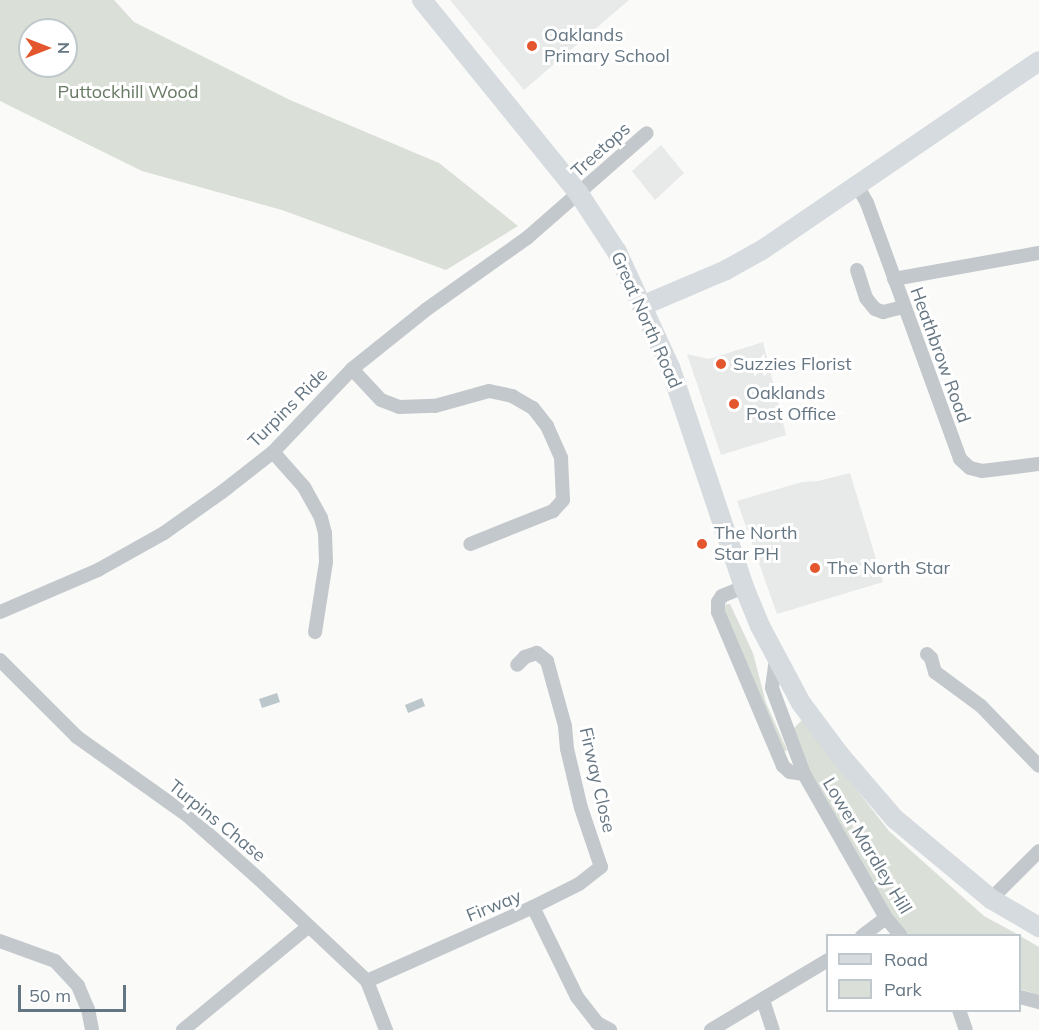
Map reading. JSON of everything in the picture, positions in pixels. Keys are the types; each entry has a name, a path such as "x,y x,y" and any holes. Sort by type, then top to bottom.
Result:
{"main road":[{"name":"Great North Road","path":"422,0 579,194 617,252 644,305 670,367 744,587 776,659 801,702 839,754 895,819 991,899 1039,927"},
{"path":"644,305 726,270 762,250 1039,61"}],"street":[{"name":"Treetops","path":"579,194 647,133"},
{"name":"Heathbrow Road","path":"857,184 867,203 954,446 964,464 982,471 1039,464"},
{"name":"Turpins Ride","path":"0,612 98,570 164,533 273,452 352,369 427,309 527,238 579,194"},
{"path":"894,279 1039,254"},
{"path":"857,270 866,297 875,309 883,312 903,307"},
{"path":"352,369 381,400 399,407 435,406 489,391 512,396 533,408 547,426 561,458 563,500 553,511 470,544"},
{"path":"273,452 304,487 321,518 325,533 326,562 315,632"},
{"name":"Lower Mardley Hill","path":"744,587 722,596 718,602 717,612 783,766 790,772 804,774"},
{"name":"Firway Close","path":"517,665 525,657 537,653 547,660 565,726 567,749 581,808 601,867 579,884 533,907"},
{"path":"927,654 931,658 935,672 981,706 1039,766"},
{"name":"Lower Mardley Hill","path":"776,659 771,682 804,774 886,918 899,934"},
{"name":"Turpins Chase","path":"0,660 77,737 188,816 368,981 386,1030"},
{"path":"784,717 801,702"},
{"path":"991,899 1039,851"},
{"name":"Firway","path":"368,981 533,907 577,997 597,1023 610,1030"},
{"path":"865,934 886,918"},
{"path":"183,1030 308,927"},
{"path":"0,941 55,961 78,986 88,1009 92,1030"},
{"path":"711,1030 826,961"},
{"path":"1021,997 1039,1002"},
{"path":"763,1000 773,1030"},
{"path":"959,1012 966,1030"}],"shaded area":[{"name":"Oaklands Primary School","path":"450,0 629,0 524,90"},
{"path":"661,145 684,173 655,200 632,171"},
{"path":"763,342 786,435 721,455 687,354 709,359"},
{"path":"850,473 883,582 777,614 737,501 802,482 818,481"},
{"path":"277,693 280,702 262,708 259,699"},
{"path":"422,698 425,706 408,713 405,705"}],"green space":[{"name":"Puttockhill Wood","path":"0,0 114,0 134,22 290,100 439,163 518,226 446,270 282,210 142,171 0,101"},
{"path":"726,604 730,604 753,653 766,703 787,750 784,752 724,611"},
{"path":"802,720 889,831 984,916 1017,934 908,934 890,913 802,763 792,730"},
{"path":"1021,937 1039,947 1039,995 1021,989"}],"place":[{"name":"Oaklands Primary School","path":"532,46"},
{"name":"Suzzies Florist","path":"721,364"},
{"name":"Oaklands Post Office","path":"734,404"},
{"name":"The North Star PH","path":"702,544"},
{"name":"The North Star","path":"815,568"}]}
